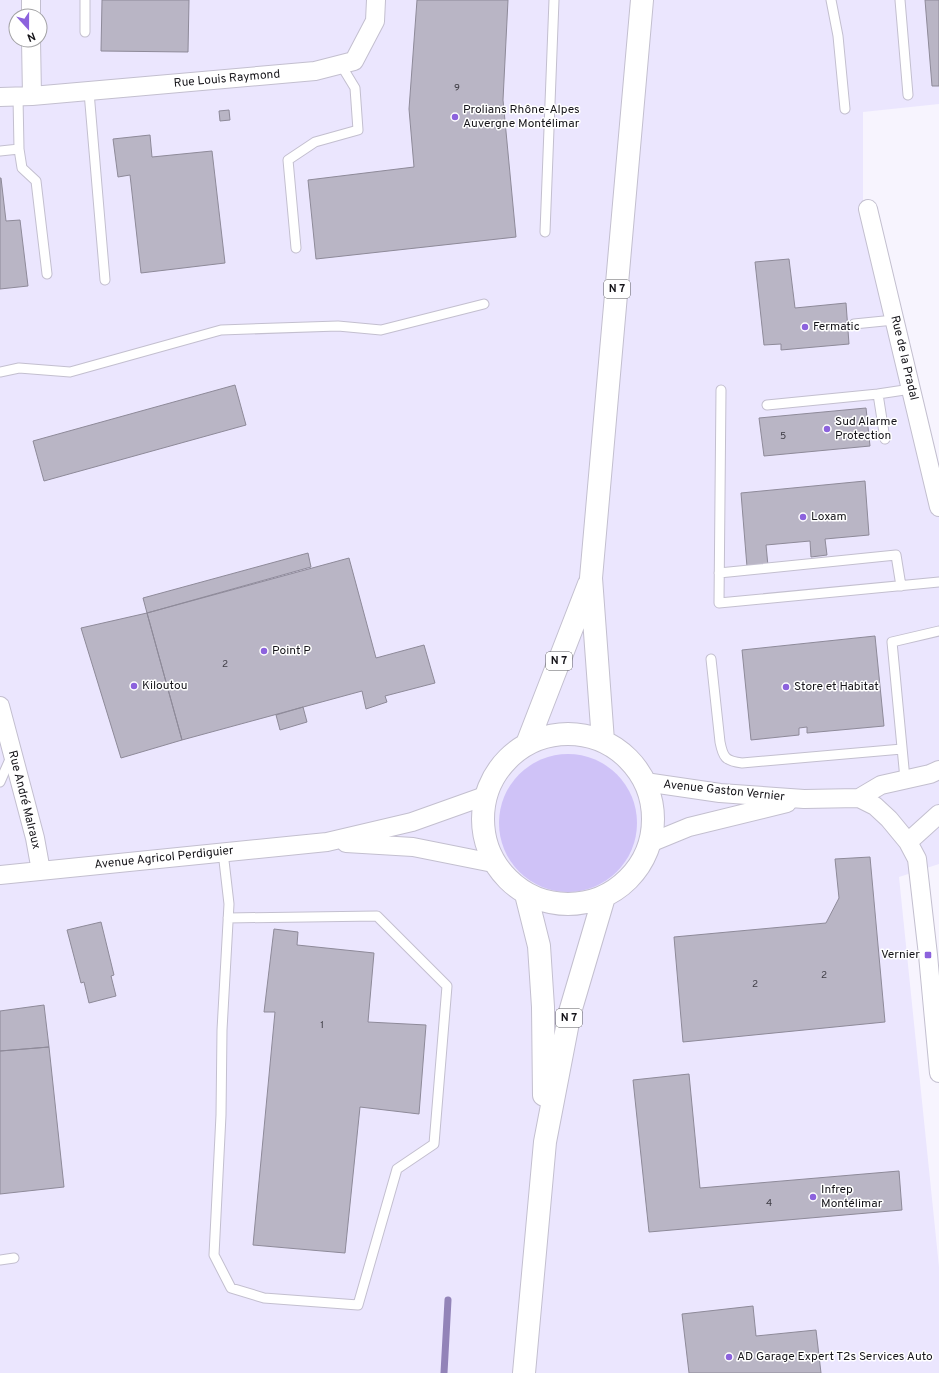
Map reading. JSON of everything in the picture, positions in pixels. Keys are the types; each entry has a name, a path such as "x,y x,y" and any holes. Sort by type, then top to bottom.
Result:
{"main road":[{"name":"N 7","path":"603,741 591,578 642,0"},
{"name":"N 7","path":"527,744 591,578"},
{"path":"578,734 603,741 620,751 634,765 645,782 652,801 654,822 650,843 640,865 624,884 604,897 578,904 551,904 526,894 507,881 493,862 484,841 482,819 485,796 494,775 509,757 527,744 552,735 578,734"},
{"name":"N 7","path":"526,894 539,946 543,1007 545,1142"},
{"name":"N 7","path":"524,1373 545,1142 570,1012 604,897"}],"street":[{"name":"Rue Louis Raymond","path":"0,98 88,92 316,71 340,65 354,61 375,21 376,0"},
{"path":"25,97 31,48"},
{"name":"Rue de la Pradal","path":"868,209 939,506"},
{"name":"Rue André Malraux","path":"0,706 35,838 42,871"},
{"path":"859,798 881,785 930,774 939,770"},
{"name":"Avenue Gaston Vernier","path":"645,782 720,793 804,800 859,798"},
{"name":"Avenue Agricol Perdiguier","path":"0,875 328,842 412,822 485,796"},
{"path":"859,798 875,806 889,819 908,842 917,859 939,1073"},
{"name":"Avenue Gaston Vernier","path":"650,843 689,827 804,800"},
{"path":"908,842 939,814"},
{"name":"Avenue Agricol Perdiguier","path":"328,842 413,847 493,862"}],"lane":[{"path":"85,0 85,32"},
{"path":"545,232 554,0"},
{"path":"831,0 838,36 845,109"},
{"path":"900,0 908,95"},
{"path":"296,248 288,160 315,142 358,130 355,88 340,65"},
{"path":"88,92 105,280"},
{"path":"25,97 19,149 22,168 36,181 47,274"},
{"path":"0,152 19,149"},
{"path":"0,372 19,368 70,372 221,330 338,326 381,330 484,304"},
{"path":"854,324 894,320"},
{"path":"767,406 911,389"},
{"path":"721,390 719,603 939,582"},
{"path":"878,394 885,439"},
{"path":"719,573 896,555 901,586"},
{"path":"905,779 892,642 939,631"},
{"path":"711,659 722,755 731,762 742,763 902,749"},
{"path":"0,782 13,754"},
{"path":"223,852 229,904 228,918 222,1030 221,1115 214,1254 231,1288 264,1298 358,1305 396,1169 434,1144 446,986 377,916 228,918"},
{"path":"0,1260 14,1258"}],"shaded area":[{"path":"0,0 939,0 939,104 863,112 863,217 939,499 939,864 899,877 939,1267 939,1373 0,1373"},
{"path":"568,754 588,757 600,762 617,774 629,791 634,803 637,823 634,843 629,855 617,872 600,884 588,889 568,892 548,889 536,884 519,872 507,855 502,843 499,823 502,803 507,791 519,774 536,762 548,757"}],"building":[{"path":"102,0 189,0 188,52 101,51"},
{"path":"417,0 508,0 503,100 516,237 316,259 308,180 414,167 409,109"},
{"path":"925,0 939,0 939,86 932,86"},
{"path":"229,110 230,120 220,121 219,111"},
{"path":"150,135 152,157 212,151 225,263 141,273 130,175 118,177 113,139"},
{"path":"0,178 6,221 20,220 28,286 0,289"},
{"path":"789,259 795,308 846,303 849,344 781,350 781,344 764,345 755,262"},
{"path":"235,385 246,425 44,481 33,441"},
{"path":"866,408 870,446 764,456 759,418"},
{"path":"865,481 869,535 825,539 827,555 811,557 810,541 766,545 768,566 747,567 741,493"},
{"path":"308,553 311,567 147,613 143,598"},
{"path":"349,558 376,658 424,645 435,683 385,696 387,702 366,709 362,691 182,740 147,613"},
{"path":"147,613 182,740 121,758 81,628"},
{"path":"875,636 884,726 807,733 807,727 799,728 799,735 751,740 742,650"},
{"path":"303,707 307,722 280,730 276,715"},
{"path":"870,857 885,1022 683,1042 674,937 826,923 839,898 835,859"},
{"path":"101,922 114,975 111,976 116,996 89,1003 84,982 81,983 67,930"},
{"path":"274,929 298,932 297,945 374,953 368,1022 426,1025 419,1114 360,1107 345,1253 253,1245 275,1012 264,1012"},
{"path":"44,1005 49,1047 0,1051 0,1011"},
{"path":"49,1047 64,1187 0,1194 0,1051"},
{"path":"689,1074 700,1188 899,1171 902,1210 649,1232 633,1080"},
{"path":"753,1306 756,1336 816,1330 821,1373 689,1373 682,1314"}],"waterway":[{"path":"444,1373 448,1300"}],"place":[{"name":"Prolians Rhône-Alpes Auvergne Montélimar","path":"455,117"},
{"name":"Fermatic","path":"805,327"},
{"name":"Sud Alarme Protection","path":"827,429"},
{"name":"Loxam","path":"803,517"},
{"name":"Point P","path":"264,651"},
{"name":"Kiloutou","path":"134,686"},
{"name":"Store et Habitat","path":"786,687"},
{"name":"Vernier","path":"928,955"},
{"name":"Infrep Montélimar","path":"813,1197"},
{"name":"AD Garage Expert T2s Services Auto","path":"729,1357"}]}
